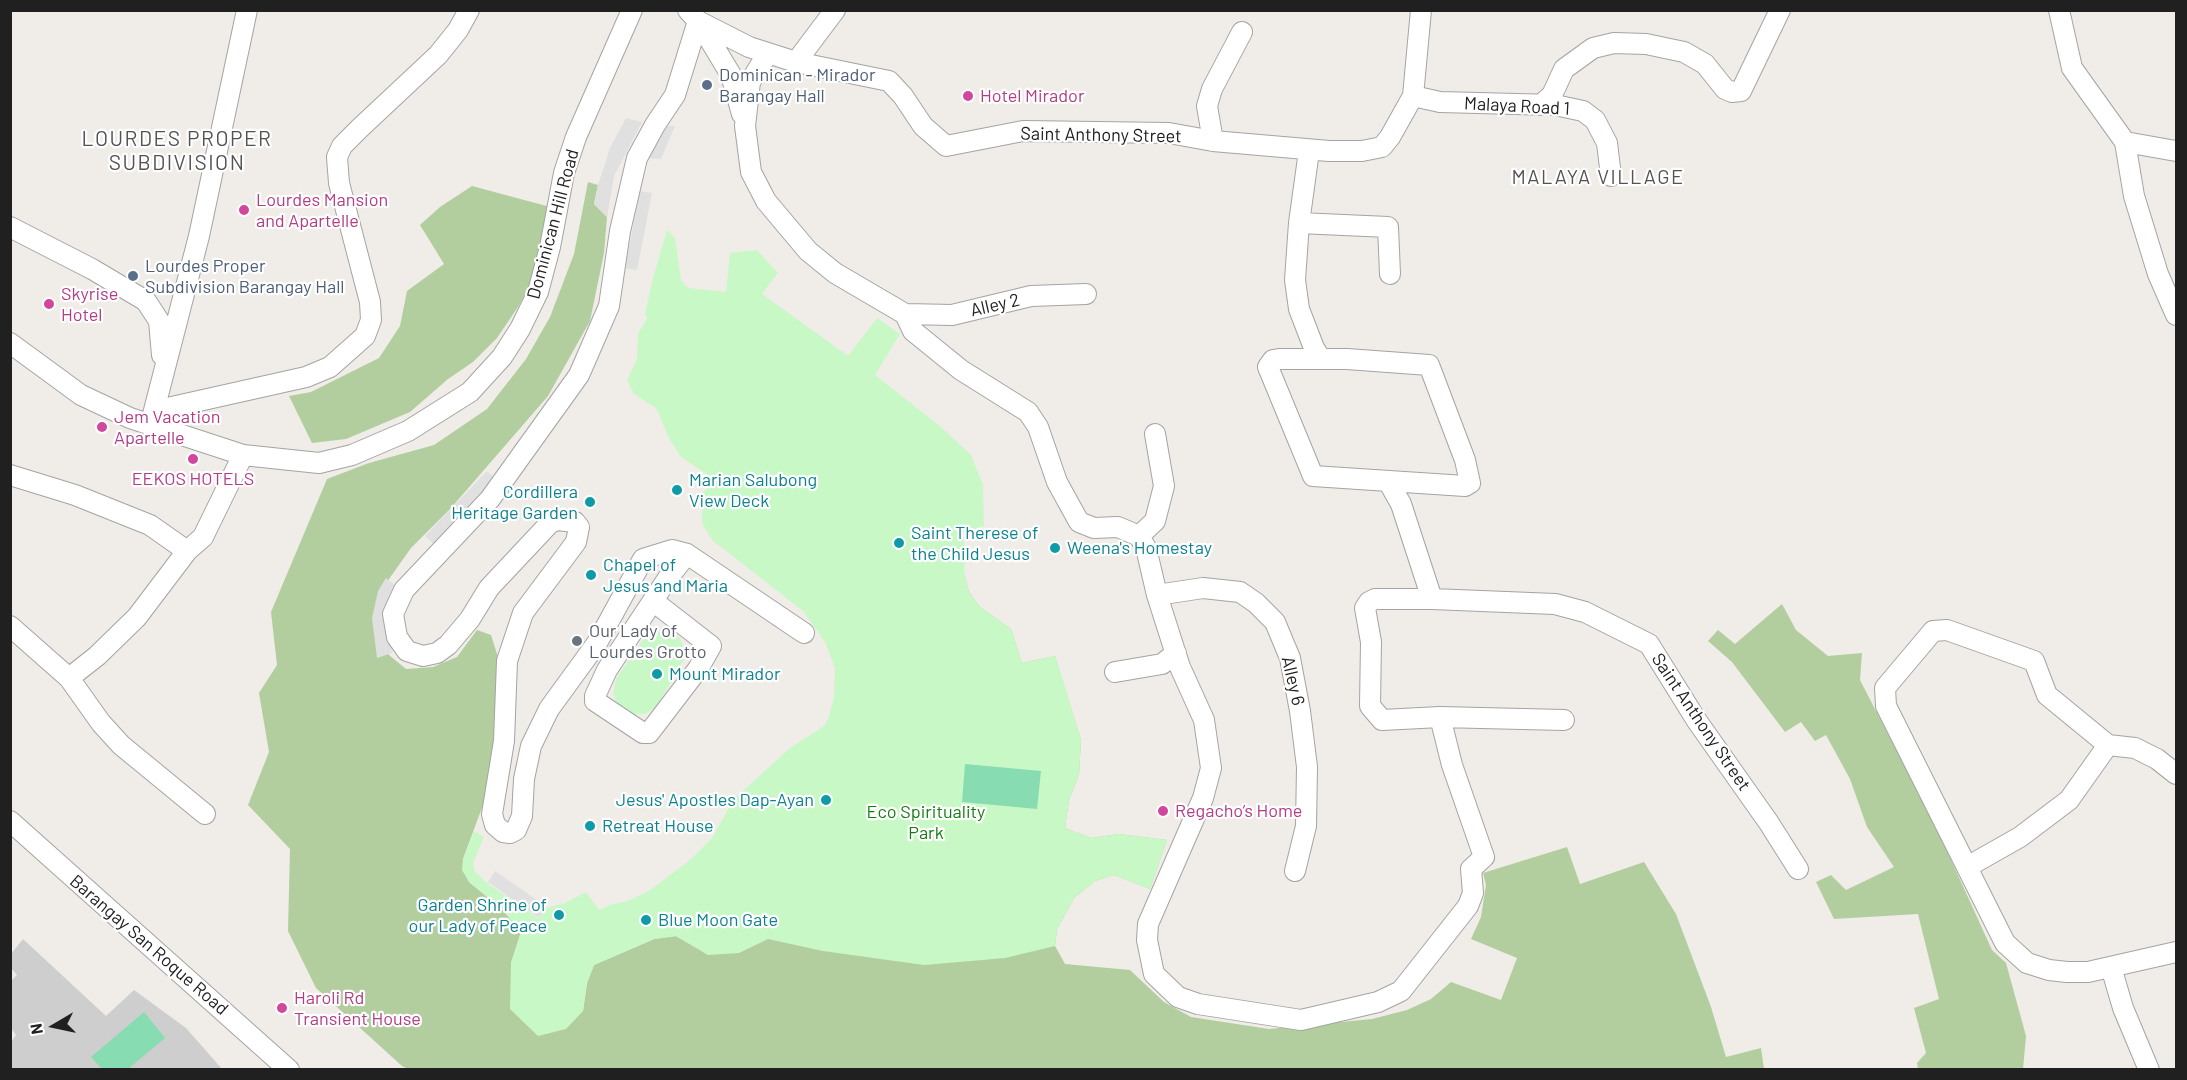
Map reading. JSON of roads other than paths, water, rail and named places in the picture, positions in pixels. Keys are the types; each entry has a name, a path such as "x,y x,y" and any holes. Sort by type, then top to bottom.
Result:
{"street":[{"path":"247,10 222,134 153,418 306,377 330,367 365,336 371,320 370,302 339,183 337,157 348,140 438,55 458,30 469,10"},
{"name":"Dominican Hill Road","path":"10,344 81,395 130,418 153,418 243,455 319,463 352,454 408,431 470,392 502,357 520,329 538,292 550,247 564,173 576,137 633,10"},
{"path":"796,62 835,10"},
{"name":"Saint Anthony Street","path":"693,16 729,38 796,62 889,81 903,96 923,126 946,147 1023,131 1169,133 1213,141 1309,151 1362,151 1382,147 1413,96 1421,10"},
{"path":"1541,105 1552,95 1564,69 1593,48 1614,42 1646,44 1684,52 1705,64 1725,89 1732,92 1741,91 1780,10"},
{"path":"2058,10 2072,68 2125,142 2134,196 2158,274 2176,315"},
{"path":"693,16 731,75 745,126 751,172 766,201 788,228 808,251 835,273 905,314 913,330 962,370 1028,412 1038,427 1057,482 1079,522 1095,528 1118,527 1139,536 1146,548 1157,595 1176,652 1204,720 1211,768 1203,798 1148,924 1147,940 1154,974 1178,997 1197,1004 1301,1020 1378,1002 1401,991 1468,906 1473,893 1471,869 1476,861 1484,857 1452,765 1440,717"},
{"path":"693,16 675,95 658,119 637,158 620,231 609,306 579,375 490,499 404,590 393,614 397,637 408,651 423,656 437,653 448,645 470,620 489,588 550,523 569,520 575,522 579,527 576,542 523,613 507,661 504,741 492,814 495,825 503,832 510,833 516,830 522,816 524,779 531,746 549,709 597,643 643,560 672,550 687,554 804,633"},
{"path":"1213,141 1207,106 1212,89 1242,32"},
{"path":"745,126 750,82 768,52"},
{"name":"Malaya Road 1","path":"1413,96 1440,102 1556,105 1583,111 1595,120 1607,143 1611,176"},
{"path":"2125,142 2176,151"},
{"path":"1309,151 1299,223 1295,280 1299,309 1314,348 1321,359"},
{"path":"1299,223 1388,227 1390,274"},
{"path":"10,227 92,268 146,301 159,321 162,376"},
{"name":"Alley 2","path":"905,314 952,315 1031,296 1086,294"},
{"path":"1279,359 1321,359 1430,365 1458,440 1470,483 1465,486 1317,477 1310,470 1268,367 1273,360 1279,359"},
{"path":"1139,536 1155,521 1164,486 1155,434"},
{"path":"69,678 97,656 137,617 187,550 203,537 243,455"},
{"path":"10,475 75,495 150,525 187,550"},
{"path":"1388,481 1401,504 1432,599"},
{"path":"654,601 711,646 698,669 649,733 643,733 596,700 595,696 607,670 654,601 687,554"},
{"name":"Alley 6","path":"1157,595 1203,588 1240,592 1256,603 1275,622 1290,658 1307,767 1306,825 1295,871"},
{"name":"Saint Anthony Street","path":"1564,720 1440,717 1382,720 1370,705 1371,642 1365,608 1369,602 1376,599 1555,604 1585,612 1649,644 1696,721 1769,823 1798,869"},
{"path":"10,626 69,678 101,723 121,746 205,814"},
{"path":"2176,774 2157,759 2135,748 2108,745 2047,695 2034,661 1947,630 1933,631 1885,688 1886,706 2005,943 2027,963 2049,970 2067,972 2111,967 2176,952"},
{"path":"1114,672 1155,666 1176,652"},
{"path":"1967,867 2020,837 2069,800 2108,745"},
{"name":"Barangay San Roque Road","path":"10,821 289,1070"},
{"path":"2111,967 2123,1008 2149,1070"}],"place":[{"name":"Dominican - Mirador Barangay Hall","path":"707,85"},
{"name":"Hotel Mirador","path":"968,96"},
{"name":"Lourdes Mansion and Apartelle","path":"244,210"},
{"name":"Lourdes Proper Subdivision Barangay Hall","path":"133,276"},
{"name":"Skyrise Hotel","path":"49,304"},
{"name":"Jem Vacation Apartelle","path":"102,427"},
{"name":"EEKOS HOTELS","path":"193,459"},
{"name":"Marian Salubong View Deck","path":"677,490"},
{"name":"Cordillera Heritage Garden","path":"590,502"},
{"name":"Saint Therese of the Child Jesus","path":"899,543"},
{"name":"Weena's Homestay","path":"1055,548"},
{"name":"Chapel of Jesus and Maria","path":"591,575"},
{"name":"Our Lady of Lourdes Grotto","path":"577,641"},
{"name":"Mount Mirador","path":"657,674"},
{"name":"Jesus' Apostles Dap-Ayan","path":"826,800"},
{"name":"Regacho’s Home","path":"1163,811"},
{"name":"Retreat House","path":"590,826"},
{"name":"Garden Shrine of our Lady of Peace","path":"559,915"},
{"name":"Blue Moon Gate","path":"646,920"},
{"name":"Haroli Rd Transient House","path":"282,1008"}],"district":[{"name":"LOURDES PROPER SUBDIVISION","path":"177,151"},
{"name":"MALAYA VILLAGE","path":"1598,177"}],"park label":[{"name":"Eco Spirituality Park","path":"926,822"}]}
